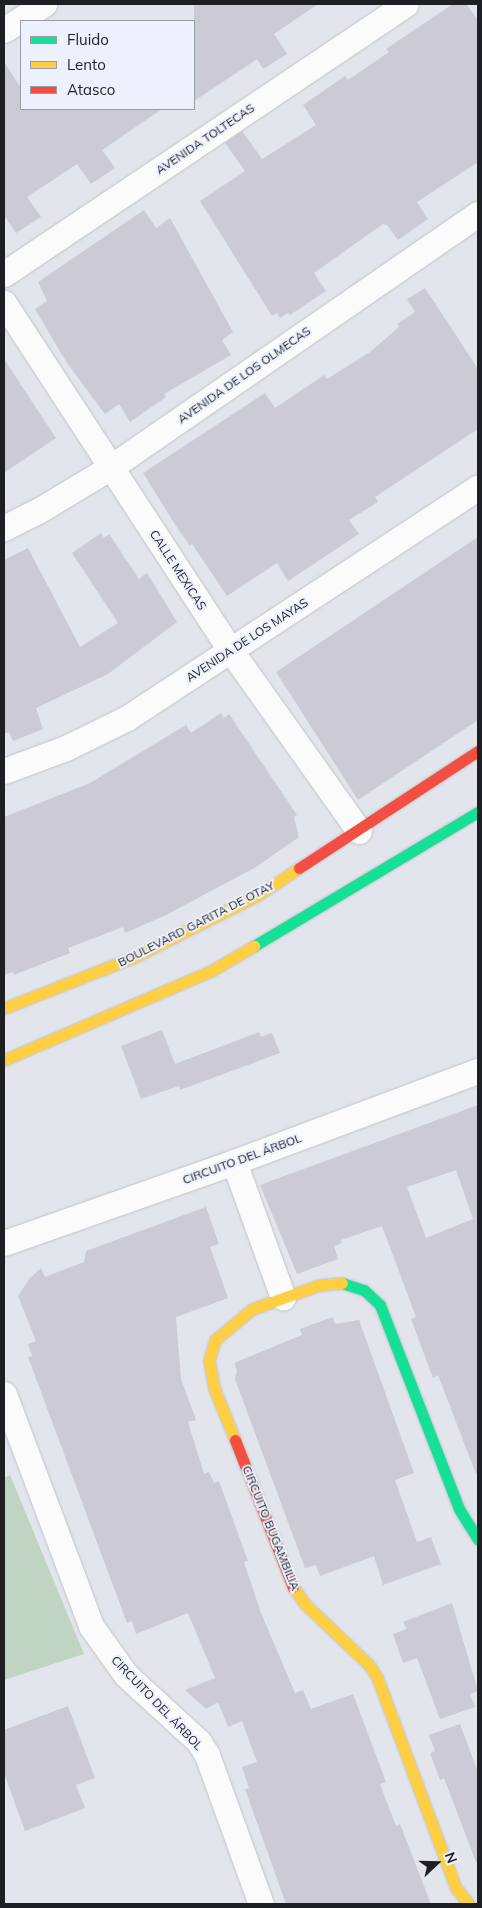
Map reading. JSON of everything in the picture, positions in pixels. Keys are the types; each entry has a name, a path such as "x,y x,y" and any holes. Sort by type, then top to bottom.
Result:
{"main road":[{"name":"BOULEVARD GARITA DE OTAY","path":"4,1008 143,953 258,895 359,831 478,751"},
{"path":"4,1060 211,971 478,812"},
{"name":"CIRCUITO BUGAMBILIA","path":"469,1904 456,1888 377,1677 369,1665 305,1604 294,1589 214,1388 209,1360 215,1340 252,1309 283,1297 320,1285 344,1282 364,1290 380,1305 459,1509 478,1540"}],"street":[{"path":"4,30 44,4"},
{"name":"AVENIDA TOLTECAS","path":"4,274 406,4"},
{"name":"AVENIDA DE LOS OLMECAS","path":"4,528 38,511 111,467 478,214"},
{"name":"CALLE MEXICAS","path":"4,303 231,651 359,831"},
{"name":"AVENIDA DE LOS MAYAS","path":"4,772 66,748 127,718 478,487"},
{"name":"CIRCUITO DEL ÁRBOL","path":"4,1243 234,1162 478,1071"},
{"path":"234,1162 283,1297"},
{"name":"CIRCUITO DEL ÁRBOL","path":"4,1394 91,1626 126,1675 199,1742 207,1755 261,1904"}],"green space":[{"path":"10,1475 84,1654 4,1680 4,1478"}],"building":[{"path":"194,4 318,4 274,34 287,54 263,69 257,59 195,100"},
{"path":"453,4 466,4 478,20 478,162 417,202 428,219 398,240 387,225 383,224 314,273 326,291 290,315 288,313 280,318 277,313 272,316 200,201 245,171 225,143 242,131 262,159 316,125 303,105 345,76 348,80 389,52 386,49"},
{"path":"4,62 20,86 20,110 161,110 102,150 115,168 91,184 77,164 27,197 41,217 16,233 4,215"},
{"path":"144,210 156,228 170,218 233,332 222,340 231,355 164,394 166,397 130,422 119,404 105,414 67,363 35,309 47,301 38,282"},
{"path":"425,288 478,369 478,429 375,497 378,502 349,520 359,534 288,581 277,563 227,596 192,544 190,546 176,526 143,473 265,393 275,408 324,375 327,379 370,352 399,327 397,324 415,312 407,299"},
{"path":"4,359 56,438 4,473"},
{"path":"101,533 104,538 109,534 139,579 147,573 177,622 108,674 36,708 43,729 13,741 9,732 4,734 4,560 28,548 80,647 118,623 72,553"},
{"path":"478,537 478,720 358,800 276,672"},
{"path":"221,713 224,718 229,714 297,815 294,817 299,837 256,867 166,915 125,933 123,927 68,948 70,953 14,975 13,972 4,975 4,817 90,783 186,725 191,733"},
{"path":"162,1030 175,1064 259,1032 261,1037 272,1033 280,1053 180,1090 179,1086 141,1099 121,1046"},
{"path":"478,1105 478,1474 476,1474 438,1375 433,1378 411,1319 416,1317 382,1226 341,1240 342,1243 334,1246 338,1259 297,1274 260,1185","holes":["456,1170 473,1219 426,1238 407,1187"]},
{"path":"206,1207 219,1244 210,1247 228,1298 176,1317 181,1379 196,1420 188,1422 204,1474 209,1472 214,1483 219,1481 248,1561 244,1562 261,1613 295,1693 303,1690 311,1709 353,1694 386,1782 380,1784 396,1826 400,1824 431,1904 286,1904 245,1789 249,1788 242,1767 257,1762 242,1721 228,1727 218,1702 206,1709 185,1690 215,1678 188,1613 136,1634 132,1621 127,1623 28,1357 32,1356 28,1344 36,1341 18,1296 30,1278 41,1268 45,1277 84,1262 86,1251"},
{"path":"333,1317 335,1324 359,1320 414,1473 395,1480 417,1542 431,1537 441,1564 383,1585 374,1556 320,1576 316,1565 305,1568 235,1379 237,1370 234,1363 302,1335 300,1329"},
{"path":"452,1603 478,1691 470,1694 475,1707 440,1719 417,1658 403,1663 393,1634 407,1629 403,1622"},
{"path":"68,1706 95,1778 76,1785 85,1808 25,1831 4,1773 4,1730"},
{"path":"460,1724 478,1772 478,1862 476,1862 444,1778 440,1780 430,1753 435,1751 429,1735"}],"traffic: fast":[{"path":"254,946 478,812"},
{"path":"342,1283 364,1290 380,1305 459,1509 478,1540"}],"traffic: slow":[{"path":"4,1008 134,957 258,895 299,868"},
{"path":"4,1060 211,971 254,946"},
{"path":"235,1440 214,1388 209,1360 215,1340 252,1309 319,1285 342,1283"},
{"path":"293,1587 305,1604 369,1665 377,1677 456,1888 469,1904"}],"traffic: jam":[{"path":"299,868 478,751"},
{"path":"235,1440 293,1587"}]}
